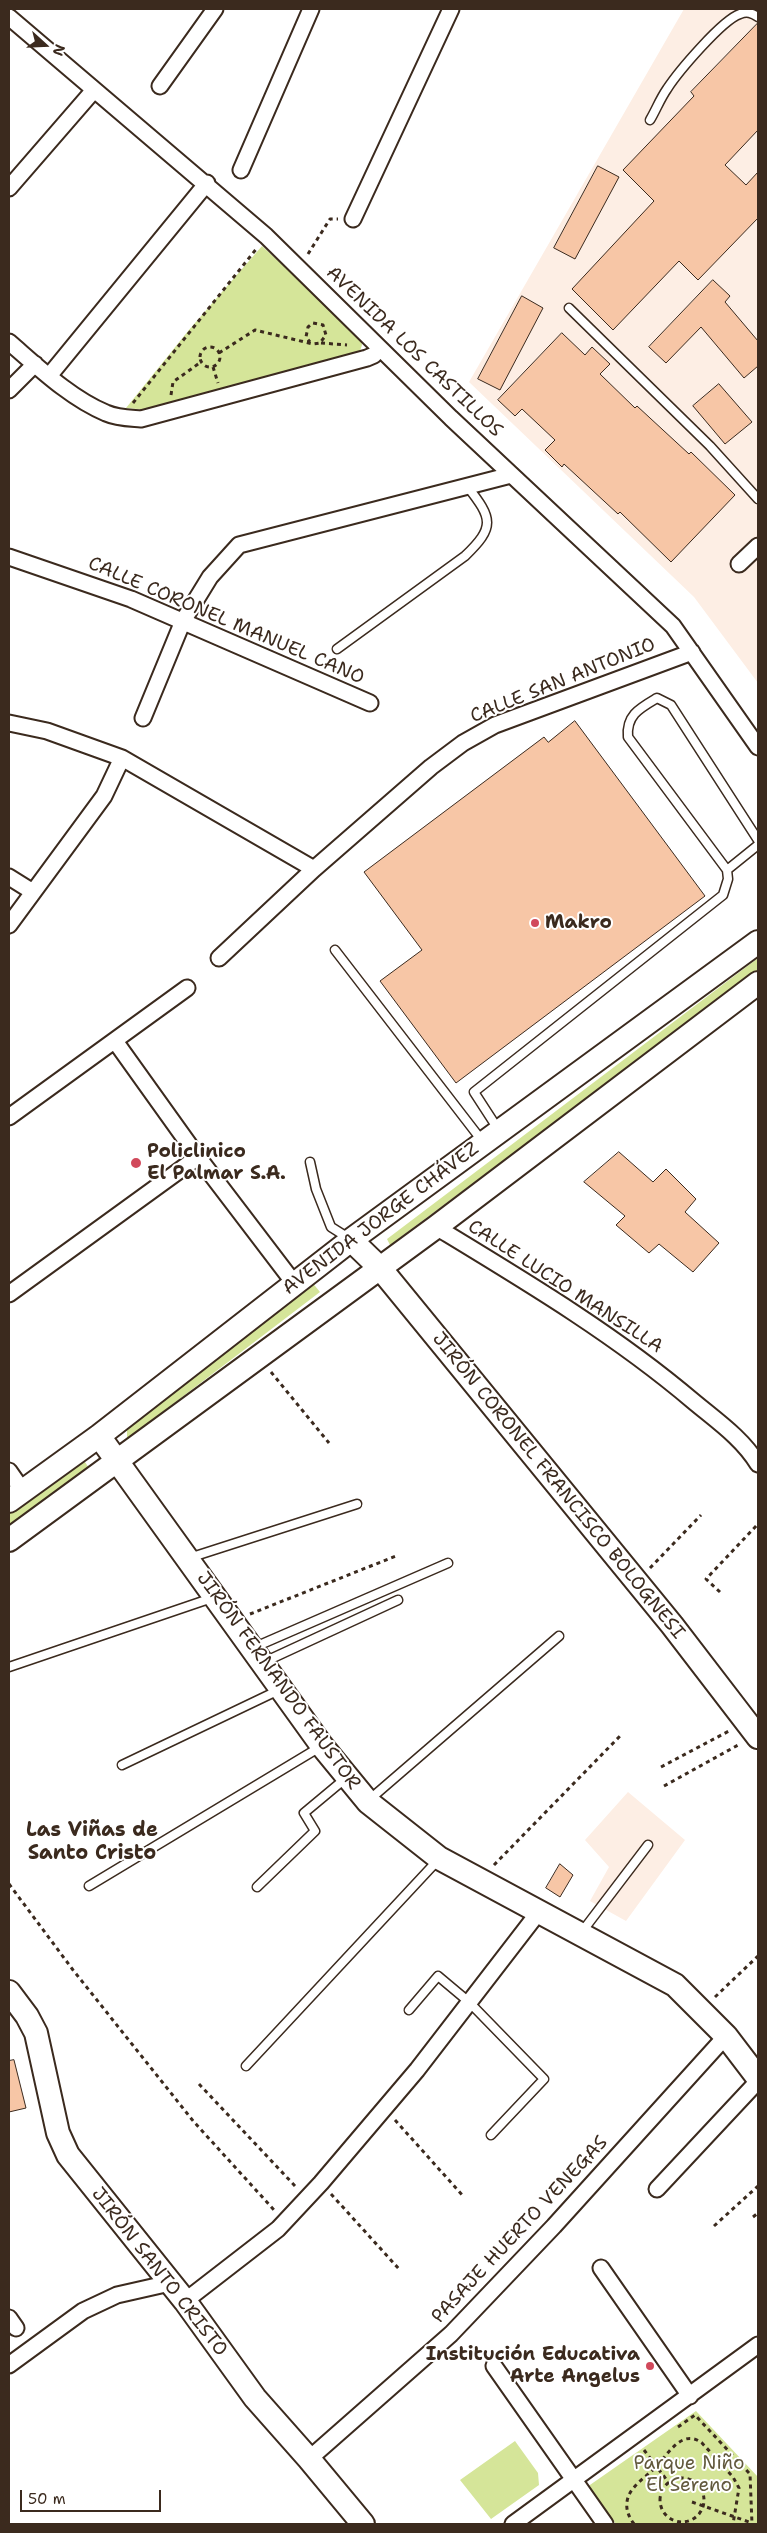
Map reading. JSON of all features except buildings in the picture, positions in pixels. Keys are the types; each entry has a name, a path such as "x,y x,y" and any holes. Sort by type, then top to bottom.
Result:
{"street":[{"path":"160,86 215,9"},
{"path":"242,170 311,9"},
{"path":"353,219 451,9"},
{"name":"AVENIDA LOS CASTILLOS","path":"9,16 94,90 207,183 300,268 379,349 673,626 758,747"},
{"path":"9,188 94,90"},
{"path":"49,376 207,183"},
{"path":"9,342 49,376 93,407 108,414 141,419 367,358 374,355 379,349"},
{"path":"9,390 35,364"},
{"path":"143,718 183,621 210,578 239,545 511,475"},
{"path":"739,564 758,546"},
{"name":"CALLE CORONEL MANUEL CANO","path":"9,557 131,599 370,703"},
{"name":"CALLE SAN ANTONIO","path":"219,958 314,869 431,767 463,743 495,725 692,652"},
{"path":"9,723 47,731 122,758 314,869"},
{"path":"9,925 104,796 122,758"},
{"path":"9,877 33,892"},
{"name":"AVENIDA JORGE CHÁVEZ","path":"16,1496 99,1436 351,1240 758,942"},
{"name":"AVENIDA JORGE CHÁVEZ","path":"9,1540 436,1227 758,983"},
{"path":"9,1117 187,988"},
{"path":"115,1041 198,1157 294,1283"},
{"path":"10,1291 198,1157"},
{"name":"CALLE LUCIO MANSILLA","path":"436,1227 571,1310 623,1345 752,1446 758,1464"},
{"name":"JIRÓN CORONEL FRANCISCO BOLOGNESI","path":"351,1240 380,1268 637,1582 754,1731"},
{"name":"JIRÓN FERNANDO FAUSTOR","path":"99,1436 216,1596 322,1746 368,1802 439,1858 675,1986 726,2036 758,2078"},
{"path":"9,1471 16,1496"},
{"path":"185,2301 285,2222 321,2183 385,2108 538,1913"},
{"name":"JIRÓN SANTO CRISTO","path":"9,1992 27,2016 36,2033 58,2133 68,2155 185,2301 255,2398 363,2524"},
{"name":"PASAJE HUERTO VENEGAS","path":"309,2459 451,2334 554,2226 726,2036"},
{"path":"657,2189 758,2082"},
{"path":"601,2268 690,2396"},
{"path":"9,2365 83,2310 117,2295 170,2282"},
{"path":"513,2524 758,2345"},
{"path":"494,2366 605,2524"}],"lane":[{"path":"650,120 667,89 703,45 731,19 740,14 751,13 758,17"},
{"path":"569,308 710,446 758,499"},
{"path":"337,649 465,556 482,539 488,528 486,514 467,486"},
{"path":"492,1137 474,1092 723,895 728,879 727,870 628,737 627,729 635,711 657,698 671,706 758,840"},
{"path":"727,870 758,845"},
{"path":"335,950 492,1137"},
{"path":"310,1162 316,1189 331,1227 351,1240"},
{"path":"188,1559 356,1504"},
{"path":"258,1656 448,1563"},
{"path":"9,1667 216,1596"},
{"path":"258,1656 398,1600"},
{"path":"368,1802 558,1636"},
{"path":"122,1765 281,1689"},
{"path":"89,1886 322,1746"},
{"path":"256,1887 315,1831 304,1813 347,1777"},
{"path":"580,1935 648,1845"},
{"path":"246,2066 439,1858"},
{"path":"409,2010 438,1976 469,2002 544,2078 491,2135"}],"path":[{"path":"300,268 330,219 353,219"},
{"path":"135,408 130,407 258,246 265,252"},
{"path":"219,353 255,330 316,344 323,341 326,335 323,325 313,323 308,326 306,337 310,342"},
{"path":"205,348 214,348 219,353 220,360 213,367 206,367 201,362 199,356 205,348"},
{"path":"178,398 170,401 173,382 201,362"},
{"path":"213,367 220,388"},
{"path":"258,1356 328,1443"},
{"path":"637,1582 701,1515"},
{"path":"720,1592 706,1579 758,1524"},
{"path":"233,1620 396,1556"},
{"path":"661,1767 754,1731"},
{"path":"664,1786 754,1731"},
{"path":"479,1880 621,1735"},
{"path":"9,1884 73,1970 194,2122 285,2222"},
{"path":"701,2011 758,1956"},
{"path":"198,2084 306,2198"},
{"path":"385,2108 464,2198"},
{"path":"321,2183 399,2269"},
{"path":"714,2226 758,2186"},
{"path":"754,2217 758,2214"},
{"path":"673,2430 695,2415 750,2474 752,2524 692,2502"},
{"path":"634,2524 626,2506 629,2494 673,2446 682,2440 697,2439 733,2477 739,2488 733,2524"},
{"path":"636,2455 651,2445"},
{"path":"644,2450 668,2483"},
{"path":"681,2478 694,2482 702,2492 703,2506 696,2517 684,2523 670,2518 662,2508 661,2494 668,2483 681,2478"}],"shaded area":[{"path":"684,9 758,9 758,683 694,597 469,382"},
{"path":"628,1792 685,1840 626,1921 590,1901 609,1867 585,1840"}],"green space":[{"path":"262,246 361,337 362,345 360,351 149,410 126,408 188,331"},
{"path":"758,958 758,971 390,1245 387,1239"},
{"path":"311,1281 320,1292 127,1439 127,1422"},
{"path":"83,1459 89,1468 9,1527 9,1513"},
{"name":"Parque Niño El Sereno","path":"696,2411 758,2477 758,2524 616,2524 587,2487"},
{"path":"515,2441 538,2473 539,2485 491,2519 460,2480"}],"place":[{"name":"Makro","path":"535,923"},
{"name":"Policlinico El Palmar S.A.","path":"136,1163"},
{"name":"Institución Educativa Arte Angelus","path":"650,2366"}],"district":[{"name":"Las Viñas de Santo Cristo","path":"92,1842"}]}
